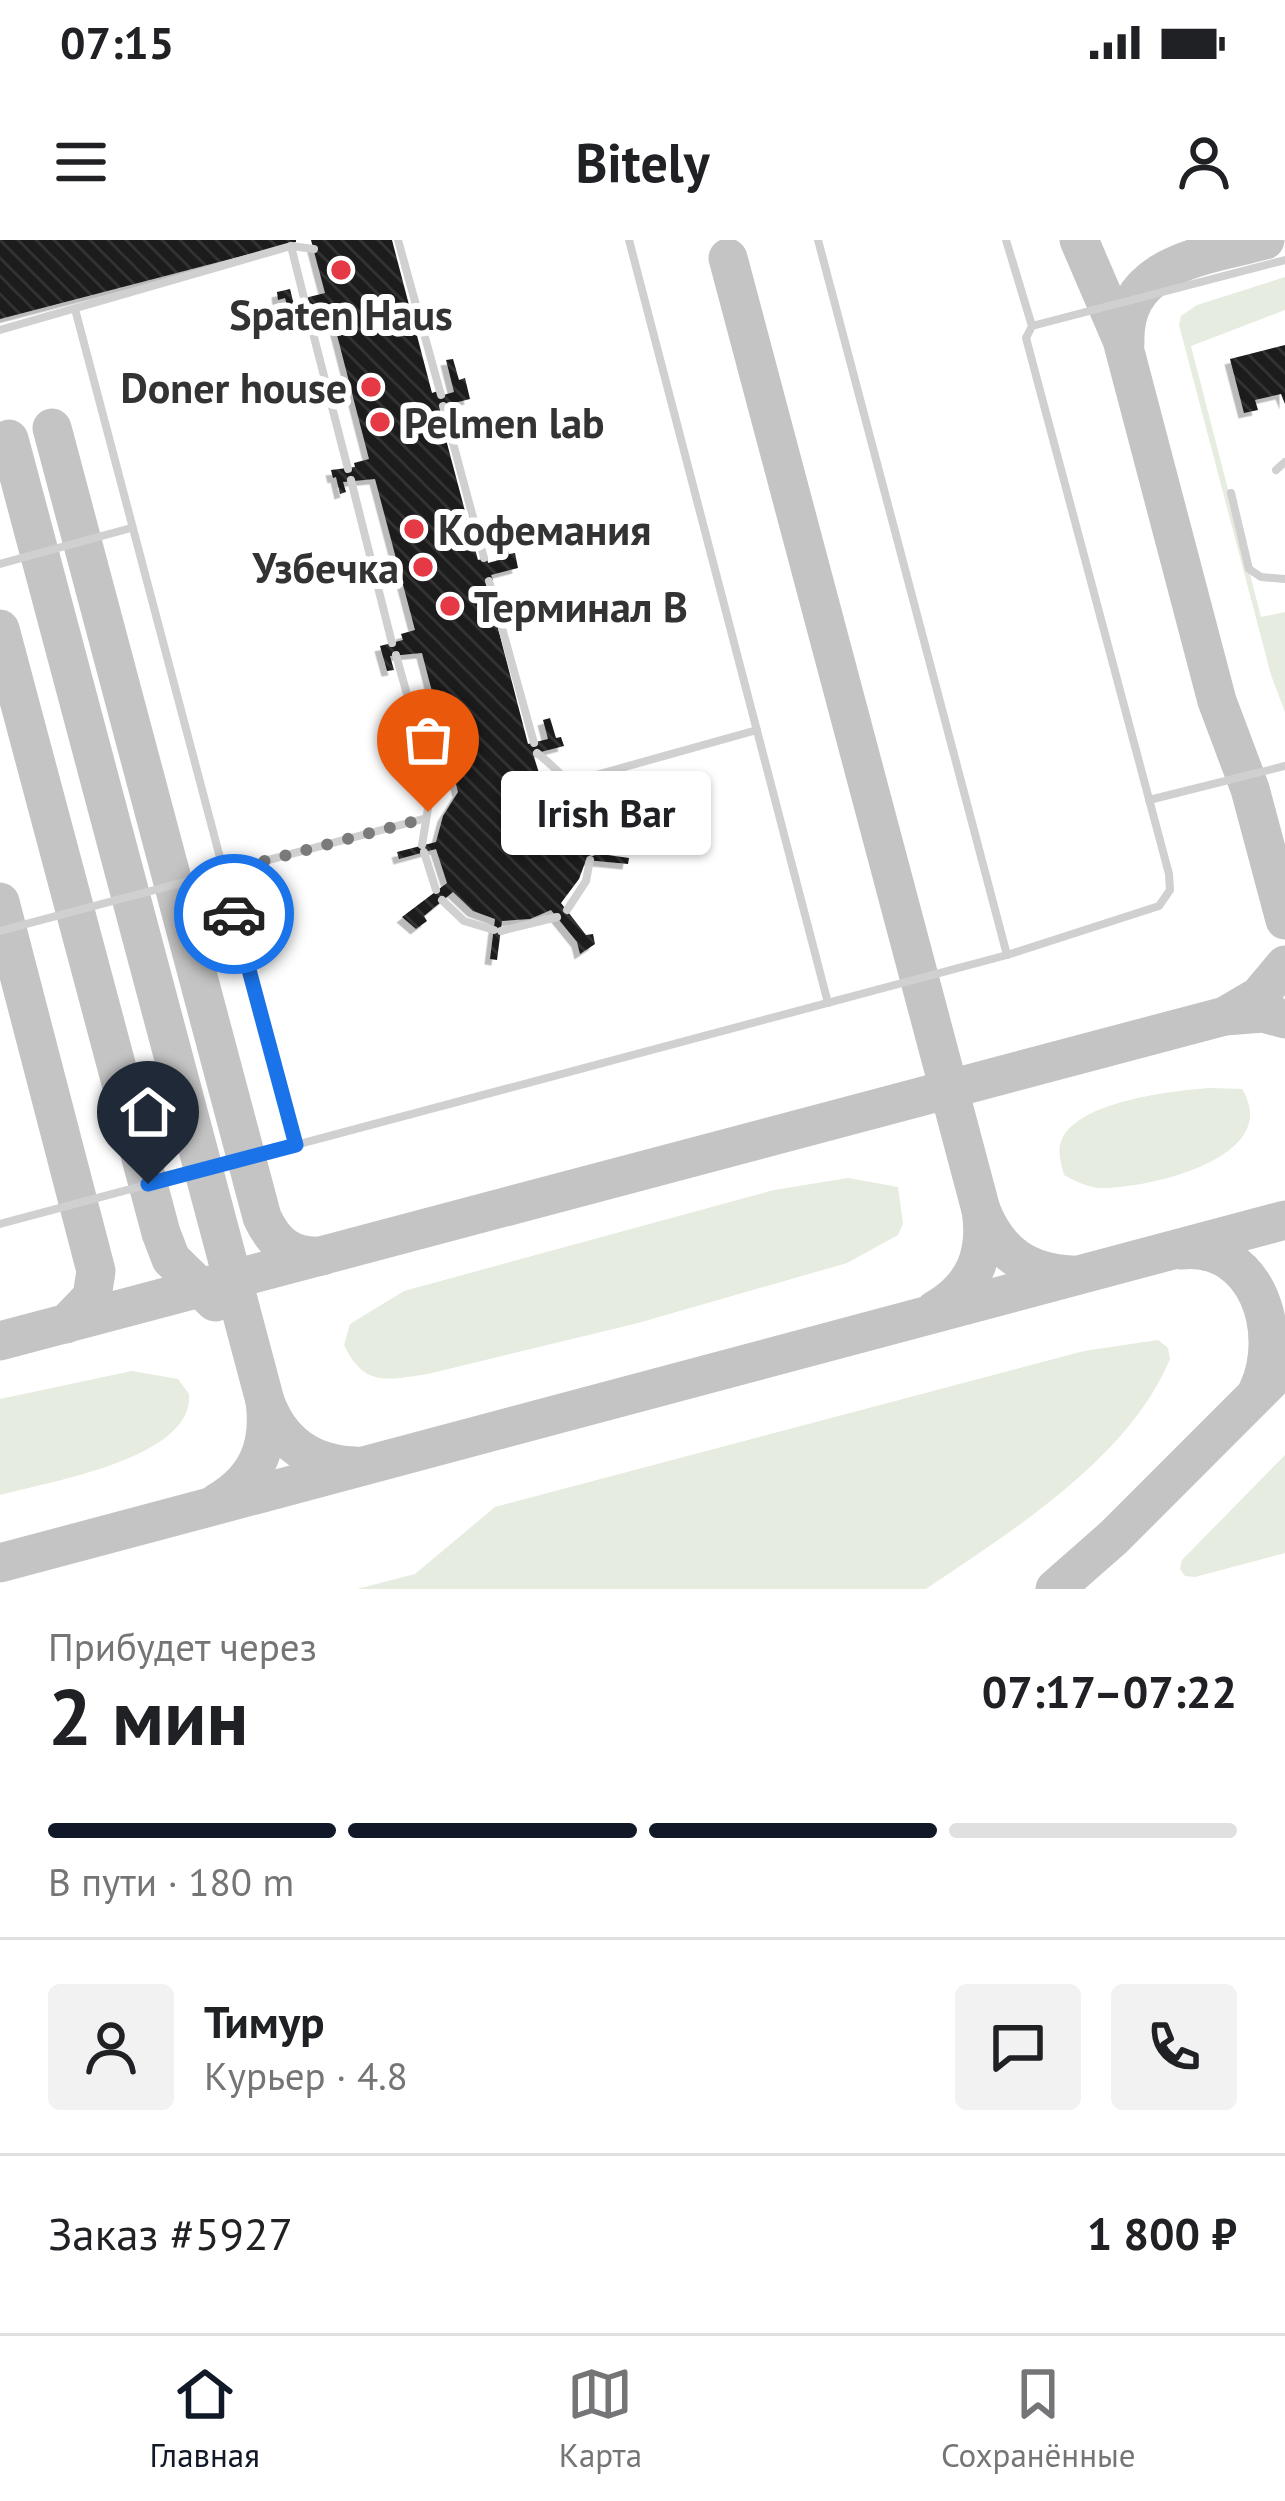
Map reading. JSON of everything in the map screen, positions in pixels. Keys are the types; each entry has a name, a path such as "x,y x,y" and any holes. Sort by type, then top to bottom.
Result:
{"lane":[{"path":"398,240 484,558"},
{"path":"629,240 828,1003"},
{"path":"818,240 1007,955"},
{"path":"0,1224 1007,955 1154,909 1165,901 1169,874 1053,449 1026,338 1032,326 1006,240"},
{"path":"291,246 304,298"},
{"path":"0,330 291,246 314,249"},
{"path":"1032,326 1285,260"},
{"path":"75,309 296,1145"},
{"path":"307,310 392,643"},
{"path":"1276,470 1285,462"},
{"path":"1231,493 1249,569 1261,577 1285,579"},
{"path":"0,564 130,528"},
{"path":"489,580 536,748 571,782 591,823 586,881 567,910"},
{"path":"396,655 432,784 432,799 423,819 423,848 436,890"},
{"path":"571,782 757,730"},
{"path":"1149,800 1285,766"},
{"path":"0,931 423,819"},
{"path":"442,900 457,916 497,931 556,917"}],"shaded area":[{"path":"1285,277 1285,310 1191,346 1261,617 1285,612 1285,712 1271,675 1179,325 1181,316 1197,305"},
{"path":"1209,1088 1242,1089 1250,1113 1244,1134 1228,1151 1176,1176 1120,1187 1095,1187 1064,1175 1063,1137 1089,1115 1129,1100"},
{"path":"848,1178 898,1187 903,1224 898,1235 847,1263 638,1323 428,1374 378,1378 360,1368 344,1345 350,1324 404,1291 774,1190"},
{"path":"1158,1340 1168,1348 1170,1359 1127,1429 1030,1517 926,1589 357,1589 415,1574 495,1507 1084,1351"},
{"path":"132,1371 178,1379 189,1394 185,1416 169,1435 115,1464 0,1495 0,1399"},
{"path":"1285,1455 1285,1553 1185,1576 1180,1569 1182,1560"}],"building":[{"path":"0,240 296,240 296,242 0,319"},
{"name":"Терминал B","path":"311,240 392,240 432,393 454,392 446,360 453,359 459,380 465,378 470,399 442,406 444,412 439,413 478,560 503,559 496,533 503,531 509,554 515,553 518,568 491,575 493,580 486,582 528,744 548,739 543,720 550,718 564,746 533,754 540,776 577,808 587,852 629,858 628,864 586,860 561,903 586,935 593,934 595,944 580,954 577,942 551,910 530,919 502,921 497,960 490,959 495,919 473,911 453,892 416,929 402,917 447,883 436,849 399,859 397,852 436,842 443,816 458,792 422,653 390,656 394,670 387,671 380,646 403,640 401,634 415,630 375,479 343,482 346,492 340,494 333,478 331,470 355,467 354,463 369,459 329,304 296,313 300,327 293,329 285,298 278,300 277,292 290,289 293,301 325,293"},
{"path":"1285,345 1285,404 1281,394 1255,400 1258,410 1244,413 1230,359"}],"taxiway":[{"path":"1079,240 1122,340 1217,701 1250,789 1285,920"},
{"path":"1125,343 1128,316 1137,295 1152,279 1194,258 1265,240"},
{"path":"728,258 981,1210 982,1241 975,1268 960,1291 935,1310"},
{"path":"52,428 262,1217 285,1247 301,1255 322,1256"},
{"path":"9,439 265,1401 279,1429 300,1449 325,1461 356,1466"},
{"path":"0,629 161,1233 171,1259 215,1302"},
{"path":"0,902 96,1271 92,1297 66,1324"},
{"path":"0,1341 1225,1016 1259,996 1285,965"},
{"path":"1225,1016 1263,1013 1285,1019"},
{"path":"981,1210 996,1238 1016,1258 1041,1270 1072,1275"},
{"path":"0,1563 1285,1220"},
{"path":"1182,1250 1208,1252 1229,1261 1258,1296 1268,1343 1258,1390"},
{"path":"1055,1589 1114,1537 1285,1366"},
{"path":"218,1502 243,1483 258,1460 266,1433 265,1401"}],"way so far":[{"path":"234,914 223,872 423,819 428,812"}],"place":[{"name":"Spaten Haus","path":"341,270"},
{"name":"Doner house","path":"371,387"},
{"name":"Pelmen lab","path":"380,422"},
{"name":"Кофемания","path":"414,529"},
{"name":"Узбечка","path":"423,567"},
{"name":"Терминал B","path":"450,606"},
{"name":"Irish Bar","path":"428,812"}],"route":[{"path":"148,1184 296,1145 234,914"}]}
